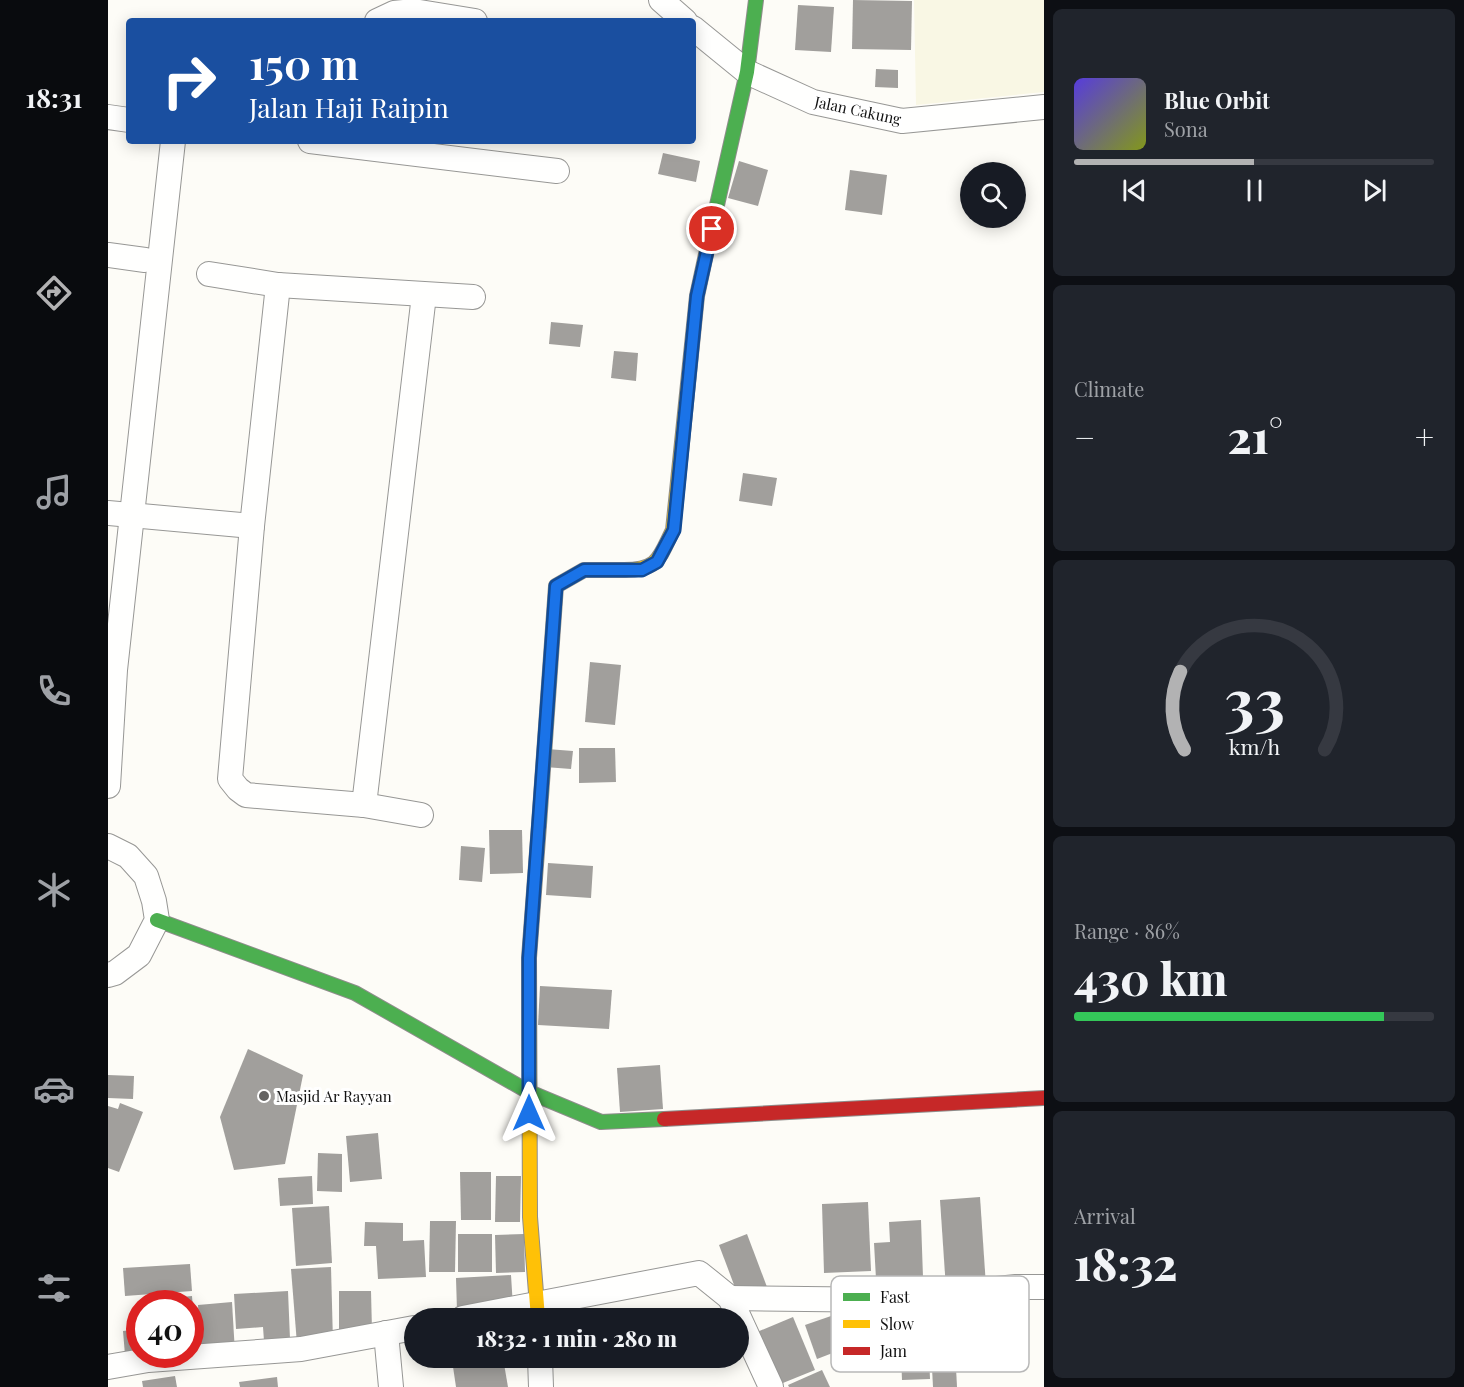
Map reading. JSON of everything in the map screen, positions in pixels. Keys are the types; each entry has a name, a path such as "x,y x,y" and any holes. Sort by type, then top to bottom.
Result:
{"street":[{"path":"661,0 682,18"},
{"path":"537,1308 530,1217 529,958 556,586 584,570 642,570 657,562 674,530 697,296 747,72 756,0"},
{"path":"383,18 394,13 413,11 456,18"},
{"name":"Jalan Cakung","path":"696,30 747,72 813,102 902,121 1044,107"},
{"path":"108,117 126,120"},
{"path":"108,786 115,670 120,514 173,144"},
{"path":"350,144 557,171"},
{"path":"108,255 146,260"},
{"path":"209,274 278,285 473,297"},
{"path":"278,285 252,526 230,779 246,795 364,805 421,816"},
{"path":"364,805 424,295"},
{"path":"120,514 252,526"},
{"path":"108,846 128,856 146,876 157,920 139,955 115,973 108,975"},
{"path":"157,920 355,993 529,1092 601,1122 1044,1098"},
{"path":"554,1308 699,1273 730,1298 771,1387"},
{"path":"730,1298 831,1299"},
{"path":"108,1367 148,1360 301,1349 404,1330"},
{"path":"386,1333 392,1387"},
{"path":"540,1368 541,1387"}],"shaded area":[{"path":"914,0 1044,0 1044,92 916,105"}],"building":[{"path":"853,0 912,1 911,50 852,49"},
{"path":"798,5 834,7 831,52 795,50"},
{"path":"876,69 898,70 898,88 875,87"},
{"path":"663,153 700,161 696,182 658,174"},
{"path":"739,161 768,170 758,206 728,198"},
{"path":"850,170 887,175 882,215 845,210"},
{"path":"551,322 583,325 580,347 549,344"},
{"path":"614,351 638,353 636,381 611,378"},
{"path":"743,473 777,478 772,506 739,501"},
{"path":"590,662 621,665 615,725 585,722"},
{"path":"579,748 615,748 616,782 579,783"},
{"path":"547,749 573,751 571,769 545,767"},
{"path":"489,830 522,830 523,873 490,874"},
{"path":"461,846 485,848 482,882 459,880"},
{"path":"548,863 593,866 591,898 546,895"},
{"path":"540,986 612,990 609,1029 538,1025"},
{"name":"Masjid Ar Rayyan","path":"248,1049 303,1075 285,1164 234,1170 220,1117"},
{"path":"660,1065 663,1109 620,1112 617,1068"},
{"path":"108,1075 134,1076 133,1099 108,1098"},
{"path":"120,1103 143,1112 119,1172 108,1168 108,1106 118,1109"},
{"path":"378,1133 382,1179 350,1182 346,1136"},
{"path":"318,1153 342,1154 342,1192 317,1191"},
{"path":"460,1172 491,1172 491,1220 461,1220"},
{"path":"312,1176 313,1204 280,1206 278,1178"},
{"path":"496,1176 521,1176 520,1222 495,1222"},
{"path":"980,1197 985,1276 945,1276 940,1200"},
{"path":"868,1202 871,1271 824,1273 822,1204"},
{"path":"329,1206 332,1263 296,1266 292,1208"},
{"path":"921,1220 923,1276 876,1276 874,1243 890,1242 889,1222"},
{"path":"430,1221 456,1221 455,1272 429,1272"},
{"path":"365,1222 403,1223 403,1241 424,1240 426,1277 378,1279 376,1246 364,1246"},
{"path":"458,1234 492,1234 492,1272 458,1272"},
{"path":"524,1234 525,1272 496,1273 495,1235"},
{"path":"747,1234 767,1287 739,1298 719,1245"},
{"path":"190,1264 192,1290 126,1290 125,1296 123,1268"},
{"path":"331,1267 333,1342 297,1344 291,1269"},
{"path":"511,1275 513,1307 457,1308 456,1278"},
{"path":"288,1291 290,1339 264,1341 263,1327 236,1329 234,1294"},
{"path":"339,1291 371,1291 372,1331 339,1332"},
{"path":"232,1302 235,1353 204,1355 204,1304"},
{"path":"831,1316 831,1354 817,1359 805,1325"},
{"path":"793,1317 815,1370 778,1385 757,1332"},
{"path":"123,1331 126,1331 126,1355 125,1355"},
{"path":"453,1368 505,1368 508,1387 456,1387"},
{"path":"822,1370 830,1387 789,1387 788,1385"},
{"path":"902,1372 930,1372 930,1379 902,1380"},
{"path":"932,1372 956,1372 957,1387 933,1387"},
{"path":"175,1376 177,1387 143,1387 142,1381"},
{"path":"277,1377 278,1387 240,1387 239,1382"}],"traffic: fast":[{"path":"708,245 747,72 756,0"},
{"path":"539,825 556,586 584,570 624,570"},
{"path":"157,920 355,993 529,1092 601,1122 664,1119"}],"traffic: slow":[{"path":"624,570 651,565 661,555 673,530 697,296 708,245"},
{"path":"537,1308 530,1217 529,958 539,825"}],"traffic: jam":[{"path":"664,1119 1044,1098"}],"place":[{"name":"Masjid Ar Rayyan","path":"264,1096"}],"route":[{"path":"529,1113 529,958 556,586 584,570 642,570 657,562 674,530 697,296 712,229"}]}
